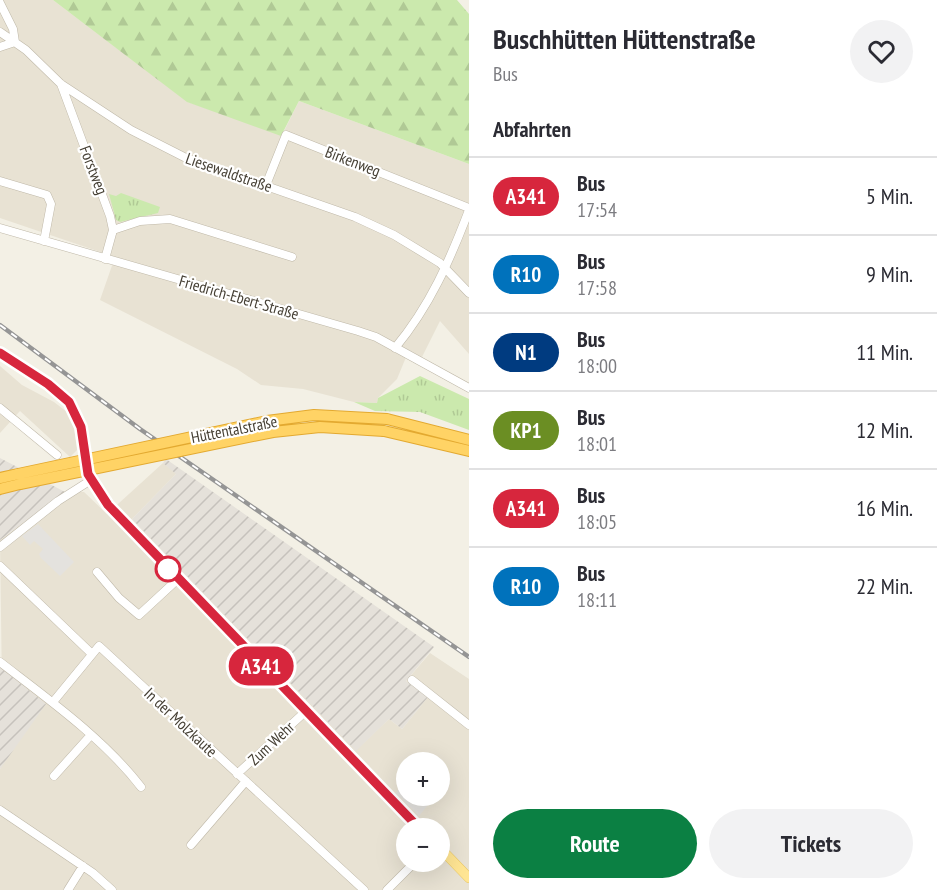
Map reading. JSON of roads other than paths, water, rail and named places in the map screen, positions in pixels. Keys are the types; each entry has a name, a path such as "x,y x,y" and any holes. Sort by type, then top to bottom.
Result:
{"highway":[{"name":"Hüttentalstraße","path":"0,489 19,479 267,422 314,415 387,419 469,440"},
{"name":"Hüttentalstraße","path":"0,478 19,479 273,432 320,427 384,431 469,451"}],"main road":[{"path":"0,352 48,384 69,402 81,427 91,480 108,505 305,712 410,818"},
{"path":"450,858 469,878"}],"street":[{"path":"0,3 13,29 15,42 0,47"},
{"name":"Liesewaldstraße","path":"0,32 15,42 61,84 131,130 159,145 355,217 394,236 446,269 469,293"},
{"name":"Forstweg","path":"61,84 105,198 113,230 105,259"},
{"name":"Birkenweg","path":"266,185 286,135 469,209 446,269 423,313 395,348"},
{"path":"0,181 47,195 51,204 44,241"},
{"path":"113,230 147,220 170,219 292,257"},
{"name":"Friedrich-Ebert-Straße","path":"0,228 358,331 469,388"},
{"path":"0,408 57,455"},
{"path":"0,547 58,501 91,480"},
{"path":"0,566 92,654 53,702"},
{"path":"97,572 119,598 139,615 178,579"},
{"name":"In der Molzkaute","path":"92,654 99,646 360,889"},
{"path":"0,663 53,702 127,769 141,787"},
{"path":"412,680 469,725"},
{"name":"Zum Wehr","path":"237,774 305,712"},
{"path":"54,776 90,736"},
{"name":"Zum Wehr","path":"191,845 246,781"},
{"path":"0,810 83,866 112,890"},
{"path":"68,890 83,866"},
{"path":"387,890 405,872"}],"railway":[{"path":"0,325 140,429 469,657"}]}
